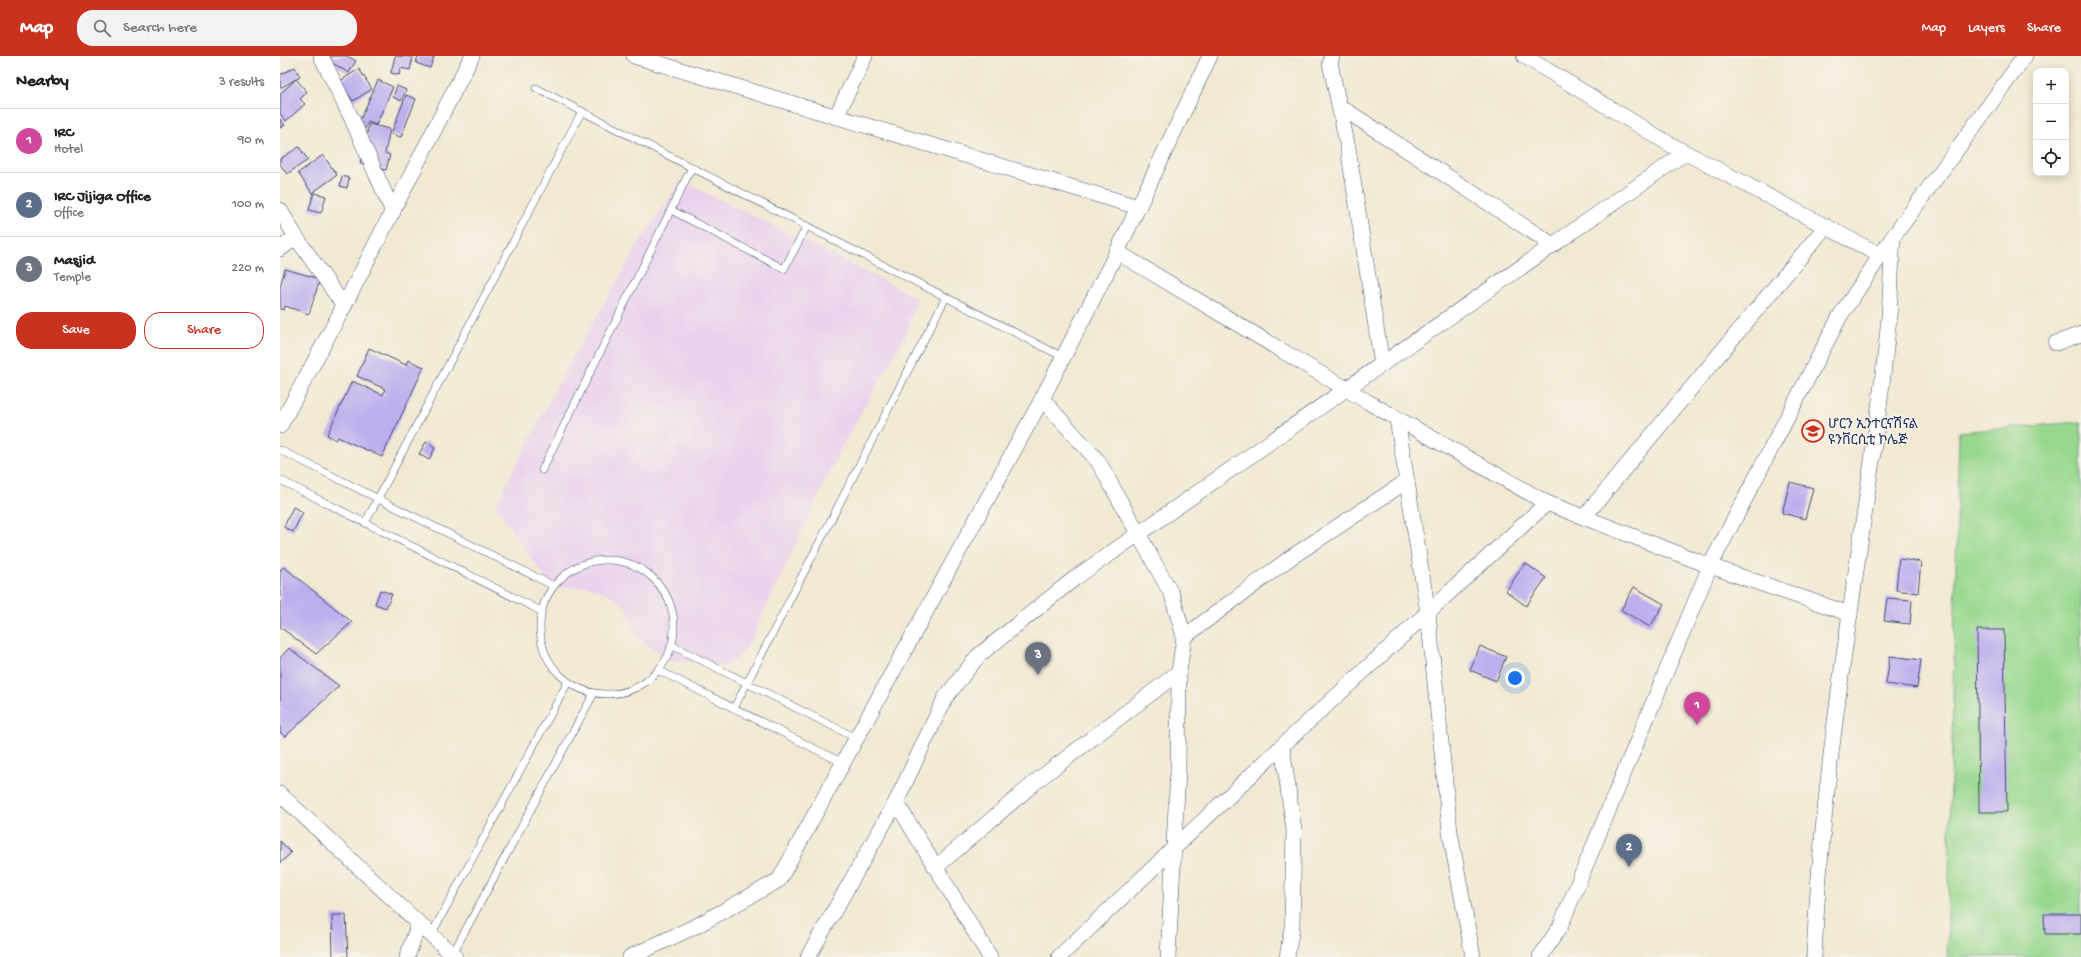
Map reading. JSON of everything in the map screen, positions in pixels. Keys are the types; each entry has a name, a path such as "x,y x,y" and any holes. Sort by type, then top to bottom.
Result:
{"street":[{"path":"321,56 351,117 392,212"},
{"path":"457,56 465,69"},
{"path":"280,426 344,306 472,56"},
{"path":"634,56 1138,207"},
{"path":"836,117 865,56"},
{"path":"630,957 698,925 779,880 1042,399 1117,252 1210,56"},
{"path":"1332,56 1330,63 1348,148 1382,365"},
{"path":"1524,56 1685,152 1880,255"},
{"path":"1540,957 1560,927 1710,566 1840,316 1880,255 2025,56"},
{"path":"1339,106 1552,246"},
{"path":"808,957 896,802 945,698 978,656 1075,578 1347,390 1685,152"},
{"path":"280,210 296,237 344,306"},
{"path":"1584,517 1826,226"},
{"path":"280,249 296,237"},
{"path":"1814,957 1827,790 1850,614 1874,454 1889,315 1893,237"},
{"path":"1117,252 1347,390 1547,503 1710,566 1850,614"},
{"path":"2056,343 2081,334"},
{"path":"1042,399 1098,461 1172,595 1184,637 1179,672 1178,770 1168,957"},
{"path":"1397,419 1428,613 1450,832 1473,957"},
{"path":"1184,637 1290,558 1407,481"},
{"path":"1059,957 1282,746 1547,503"},
{"path":"936,867 1039,779 1179,672"},
{"path":"1282,746 1294,830 1292,928 1287,957"},
{"path":"280,794 454,956"},
{"path":"896,802 990,957"},
{"path":"407,957 419,923"}],"lane":[{"path":"536,88 1063,357"},
{"path":"365,523 582,111"},
{"path":"542,470 692,167"},
{"path":"671,210 784,269 807,226"},
{"path":"734,708 946,297"},
{"path":"280,450 554,586"},
{"path":"280,480 541,611"},
{"path":"608,560 629,564 648,574 662,589 672,608 674,629 671,645 664,663 658,670 637,687 616,694 594,693 580,689 568,682 553,668 544,651 540,632 541,611 554,586 568,573 587,563 608,560"},
{"path":"671,645 856,738"},
{"path":"658,670 843,763"},
{"path":"431,934 568,682"},
{"path":"454,956 594,693"}],"shaded area":[{"path":"681,181 823,250 917,298 905,336 842,446 747,648 727,666 668,660 636,636 626,607 609,594 588,586 553,589 495,506 570,362 642,239"}],"green space":[{"path":"2081,422 2081,957 1947,957 1959,432"}],"building":[{"path":"332,56 347,56 356,61 349,73 329,61"},
{"path":"395,56 413,57 410,70 401,68 399,75 391,73"},
{"path":"418,56 434,57 430,68 416,63"},
{"path":"295,67 300,77 280,88 280,75"},
{"path":"359,69 372,89 353,101 340,81"},
{"path":"296,79 307,92 300,99 305,104 286,121 280,114 280,94"},
{"path":"378,80 393,87 376,125 368,122 364,130 357,127"},
{"path":"397,86 406,90 401,101 393,97"},
{"path":"406,95 416,99 401,137 391,134"},
{"path":"280,119 285,125 280,128"},
{"path":"369,124 390,129 385,153 390,155 386,170 360,164"},
{"path":"299,147 308,160 287,174 280,164 280,159"},
{"path":"323,155 337,175 312,193 298,173"},
{"path":"342,176 349,178 347,188 340,186"},
{"path":"314,193 326,196 321,213 309,210"},
{"path":"285,269 320,279 309,314 285,306 284,310 280,309 280,287"},
{"path":"369,348 406,365 408,360 424,367 382,457 338,437 336,440 327,435 352,381 383,395 385,389 357,376"},
{"path":"426,442 435,448 429,460 419,454"},
{"path":"1790,482 1813,488 1805,519 1782,513"},
{"path":"293,507 303,512 293,532 284,527"},
{"path":"1899,559 1921,562 1918,593 1896,590"},
{"path":"1525,563 1546,578 1526,606 1506,591"},
{"path":"284,567 352,622 316,654 280,627 280,570"},
{"path":"1634,587 1664,604 1650,627 1621,610"},
{"path":"380,590 392,594 386,608 375,604"},
{"path":"1887,598 1912,600 1910,624 1884,621"},
{"path":"1977,630 2004,630 2007,812 1979,812"},
{"path":"1480,646 1506,657 1496,681 1470,670"},
{"path":"289,648 339,686 285,737 280,732 280,658"},
{"path":"1890,656 1921,660 1917,688 1886,684"},
{"path":"280,841 291,853 280,863"},
{"path":"2044,914 2081,914 2081,934 2045,934"},
{"path":"332,915 346,915 348,957 333,957"}],"place":[{"name":"ሆርን ኢንተርናሽናል ዩንቨርሲቲ ኮሌጅ","path":"1813,431"},
{"name":"Masjid","path":"1038,675"},
{"name":"IRC","path":"1697,725"},
{"name":"IRC Jijiga Office","path":"1629,867"}]}
